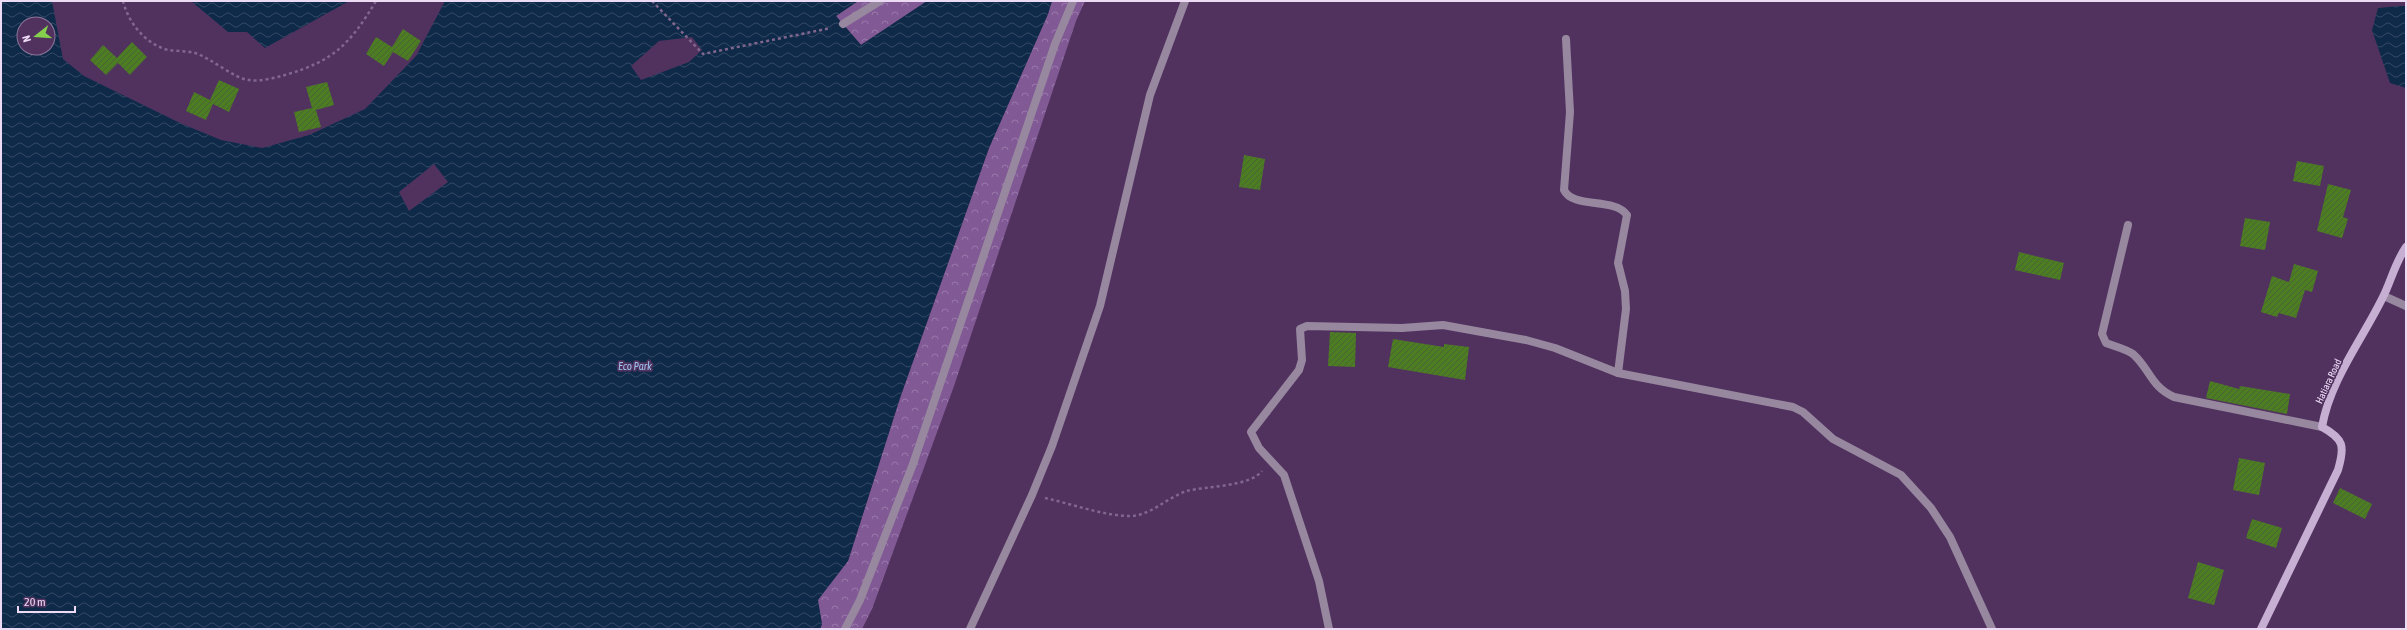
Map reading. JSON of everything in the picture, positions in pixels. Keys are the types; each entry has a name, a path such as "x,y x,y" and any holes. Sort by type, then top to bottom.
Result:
{"street":[{"path":"843,24 880,1"},
{"path":"845,629 860,600 913,464 1055,44 1073,1"},
{"path":"970,629 1032,495 1052,446 1100,306 1150,96 1185,1"},
{"path":"1566,39 1570,112 1564,190 1571,198 1620,208 1626,215 1618,263 1625,291 1626,309 1618,373"},
{"path":"2128,226 2102,334 2106,343 2132,354 2155,385 2163,393 2174,397 2322,427 2336,435 2342,445 2338,470 2261,629"},
{"name":"Hatiara Road","path":"2322,427 2326,406 2334,388 2384,296 2399,258 2406,247"},
{"path":"2384,296 2406,306"},
{"path":"1330,629 1320,581 1284,475 1259,448 1251,432 1299,370 1302,360 1299,333 1303,326 1402,328 1443,325 1526,340 1554,348 1618,373 1793,407 1803,412 1833,439 1901,475 1931,508 1950,537 1992,629"}],"path":[{"path":"123,1 128,17 144,37 163,49 185,50 203,56 248,80 271,78 321,63 344,45 361,25 376,1"},
{"path":"652,1 703,54 843,24"},
{"path":"1032,495 1112,514 1136,516 1150,510 1172,496 1253,478 1260,473 1270,459"}],"green space":[{"path":"858,1 927,1 861,45 836,16"},
{"path":"1052,1 1085,1 1076,21 954,386 872,609 862,629 820,629 822,624 817,600 848,561 900,398 989,148 1048,14"}],"water":[{"name":"Eco Park","path":"1,1 52,1 55,16 16,16 16,56 56,56 56,22 63,59 84,76 180,123 221,140 262,148 309,135 365,109 416,56 445,1 858,1 836,16 861,45 927,1 1052,1 1048,14 989,148 900,398 848,561 818,600 822,624 820,629 1,629","holes":["692,37 702,50 689,62 641,80 631,66 659,41","434,164 448,182 409,211 399,192"]},
{"path":"191,1 349,1 265,48 247,32 228,32"},
{"path":"2406,6 2406,88 2390,83 2372,30 2378,8"}],"building":[{"path":"403,29 421,41 408,61 393,52 384,66 366,54 376,37 392,47"},
{"path":"132,42 147,57 130,75 118,63 106,75 90,60 103,45 117,58"},
{"path":"219,80 239,89 229,112 213,104 206,120 186,111 194,92 210,100"},
{"path":"327,82 334,105 316,110 321,127 299,132 294,112 312,108 306,87"},
{"path":"1244,155 1265,159 1260,190 1239,187"},
{"path":"2297,161 2324,166 2320,186 2293,181"},
{"path":"2328,184 2351,190 2343,217 2348,219 2342,238 2317,231"},
{"path":"2245,218 2270,222 2265,250 2240,246"},
{"path":"2019,252 2064,263 2060,280 2015,270"},
{"path":"2294,264 2318,271 2312,292 2305,290 2296,318 2279,313 2277,317 2261,312 2272,276 2289,282"},
{"path":"1330,332 1356,333 1355,367 1328,366"},
{"path":"1393,339 1444,347 1444,344 1469,347 1465,380 1388,367"},
{"path":"2210,381 2239,389 2240,386 2290,394 2287,414 2206,398"},
{"path":"2239,458 2265,463 2259,495 2233,490"},
{"path":"2340,488 2372,504 2365,519 2333,503"},
{"path":"2252,519 2282,528 2276,548 2246,538"},
{"path":"2198,562 2224,570 2214,605 2188,598"}]}
